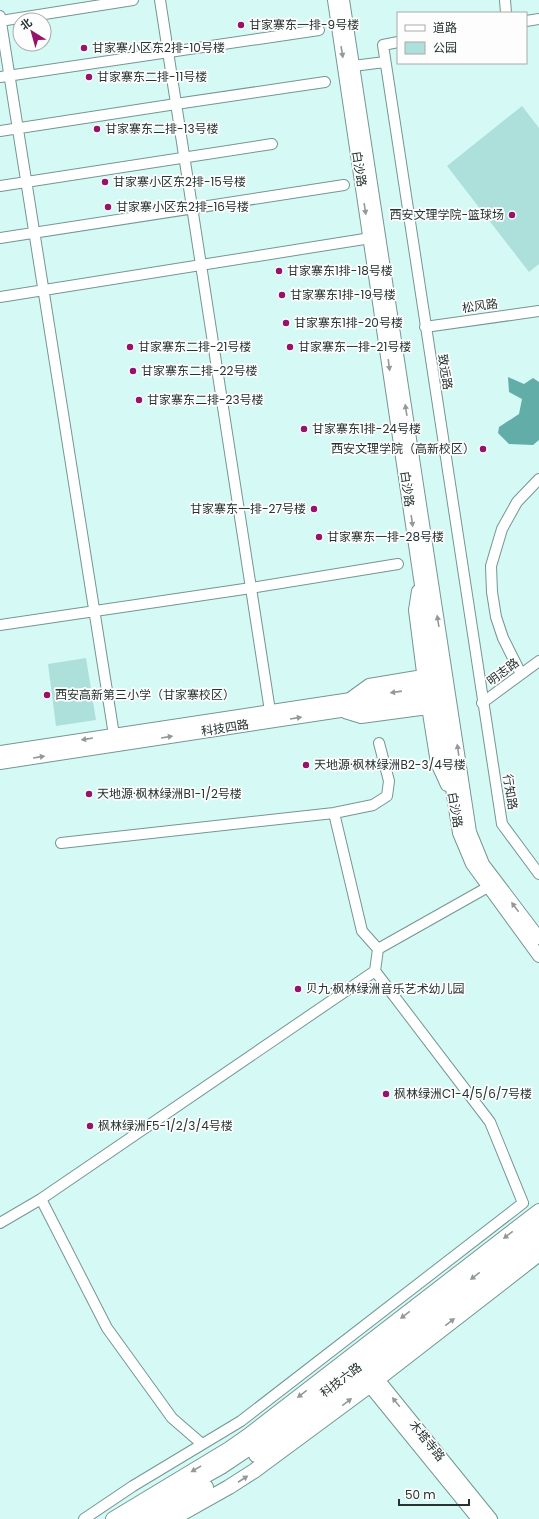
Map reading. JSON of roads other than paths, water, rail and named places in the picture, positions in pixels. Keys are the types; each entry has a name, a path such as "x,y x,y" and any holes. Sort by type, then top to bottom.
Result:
{"main road":[{"path":"113,1519 229,1449 249,1435 539,1212"},
{"name":"科技六路","path":"132,1519 233,1459 366,1373 539,1226"},
{"name":"科技六路","path":"152,1519 226,1476 294,1428 539,1240"},
{"path":"172,1519 254,1471 366,1373 539,1254"}],"street":[{"path":"114,735 42,290 19,128 5,77 0,19 133,0"},
{"path":"160,0 270,711"},
{"name":"白沙路","path":"334,0 374,238 434,691 470,832 483,864 539,938"},
{"name":"白沙路","path":"343,0 353,66 374,238 434,691 459,833 472,864 539,956"},
{"path":"505,0 506,12"},
{"path":"527,21 539,19"},
{"path":"5,77 318,30"},
{"name":"致远路","path":"397,42 383,45 385,62 482,703"},
{"path":"353,66 385,62"},
{"path":"0,131 325,82"},
{"path":"0,186 272,144"},
{"path":"0,238 344,186"},
{"path":"0,297 374,238"},
{"name":"松风路","path":"425,327 539,311"},
{"path":"521,674 503,638 496,617 492,592 491,566 502,529 517,502 539,479"},
{"path":"0,625 251,588 398,564"},
{"name":"明志路","path":"482,703 539,661"},
{"name":"科技四路","path":"0,752 349,699 434,691"},
{"name":"科技四路","path":"0,763 340,711 434,691"},
{"name":"行知路","path":"482,703 502,824 539,874"},
{"path":"61,843 334,813 373,805 387,796 389,781 379,743"},
{"path":"84,1519 133,1486 241,1422 523,1203 490,1122 375,971 378,949 362,931 334,813"},
{"path":"378,949 488,887"},
{"path":"0,1223 41,1199 375,971"},
{"path":"41,1199 107,1328 172,1418 202,1444"},
{"name":"木塔寺路","path":"366,1373 478,1519"},
{"name":"木塔寺路","path":"366,1373 491,1519"}],"place":[{"name":"甘家寨东一排-9号楼","path":"241,25"},
{"name":"甘家寨小区东2排-10号楼","path":"84,48"},
{"name":"甘家寨东二排-11号楼","path":"89,77"},
{"name":"甘家寨东二排-13号楼","path":"97,129"},
{"name":"甘家寨小区东2排-15号楼","path":"105,182"},
{"name":"甘家寨小区东2排-16号楼","path":"108,207"},
{"name":"西安文理学院-篮球场","path":"512,215"},
{"name":"甘家寨东1排-18号楼","path":"279,271"},
{"name":"甘家寨东1排-19号楼","path":"282,295"},
{"name":"甘家寨东1排-20号楼","path":"286,323"},
{"name":"甘家寨东二排-21号楼","path":"130,347"},
{"name":"甘家寨东一排-21号楼","path":"290,347"},
{"name":"甘家寨东二排-22号楼","path":"133,371"},
{"name":"甘家寨东二排-23号楼","path":"139,400"},
{"name":"甘家寨东1排-24号楼","path":"304,429"},
{"name":"西安文理学院（高新校区）","path":"483,449"},
{"name":"甘家寨东一排-27号楼","path":"314,509"},
{"name":"甘家寨东一排-28号楼","path":"319,537"},
{"name":"西安高新第三小学（甘家寨校区）","path":"47,695"},
{"name":"天地源·枫林绿洲B2-3/4号楼","path":"306,765"},
{"name":"天地源·枫林绿洲B1-1/2号楼","path":"89,794"},
{"name":"贝九·枫林绿洲音乐艺术幼儿园","path":"298,989"},
{"name":"枫林绿洲C1-4/5/6/7号楼","path":"386,1094"},
{"name":"枫林绿洲F5-1/2/3/4号楼","path":"90,1126"}]}
